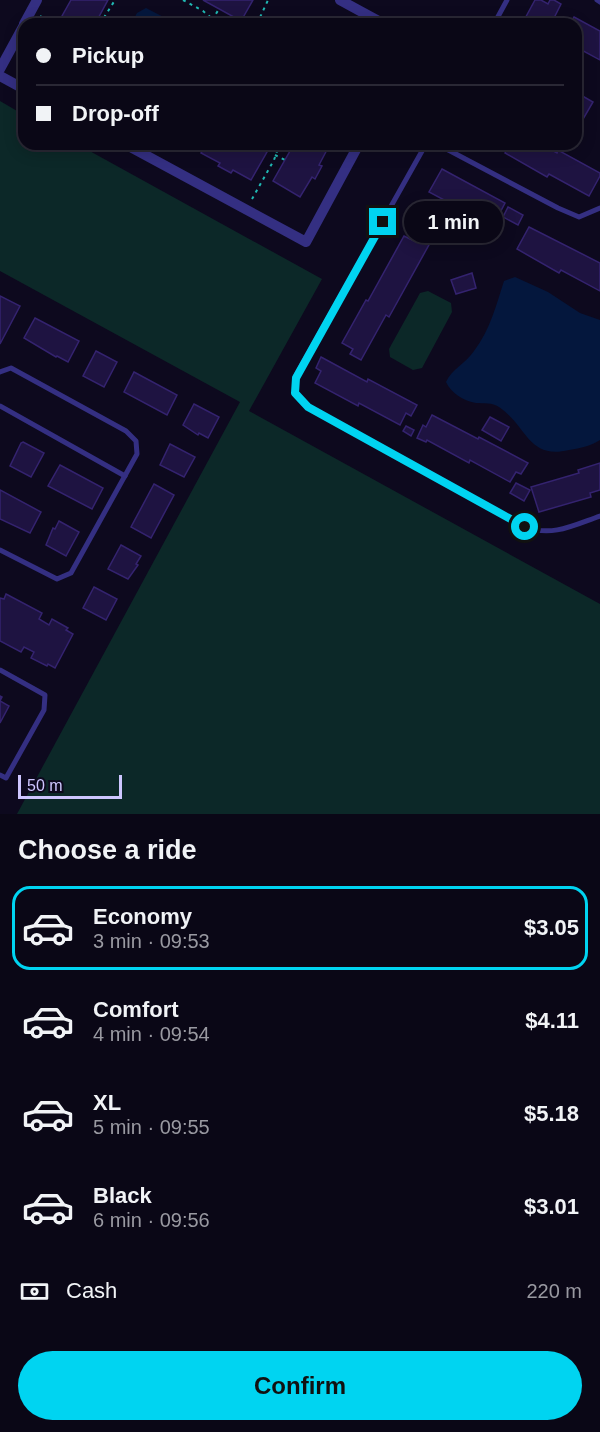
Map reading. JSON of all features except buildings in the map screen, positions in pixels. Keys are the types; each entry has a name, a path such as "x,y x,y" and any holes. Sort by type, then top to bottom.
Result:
{"street":[{"path":"27,18 37,0"},
{"path":"340,0 373,18"},
{"path":"0,69 18,35"},
{"path":"0,76 18,86"},
{"path":"136,150 306,242 356,150"}],"lane":[{"path":"497,18 507,0"},
{"path":"423,150 296,378 295,393 308,407 525,527 554,532 600,516"},
{"path":"448,150 579,217 600,208"},
{"path":"0,372 12,368 126,431 136,441 137,454 71,573 57,579 0,550"},
{"path":"0,406 125,476"},
{"path":"0,670 45,695 44,711 6,778 0,775"}],"path":[{"path":"104,18 115,0"},
{"path":"183,0 203,11 210,18"},
{"path":"260,18 268,0"},
{"path":"213,18 219,9"},
{"path":"102,12 107,14"},
{"path":"270,150 282,150"},
{"path":"246,210 277,151"},
{"path":"275,155 285,160"}],"green space":[{"path":"0,101 18,112 18,150 88,150 322,279 249,411 600,604 600,814 17,814 240,402 0,271"},
{"path":"428,291 451,303 452,312 422,368 413,370 390,357 389,349 420,293"}],"water":[{"path":"146,8 165,18 134,18 137,13"},
{"path":"515,277 548,292 580,313 600,320 600,440 593,444 555,452 545,450 536,446 499,407 471,402 451,390 446,382 480,343 492,318 504,281"}],"route":[{"path":"383,222 296,378 295,393 308,407 525,527"}]}
